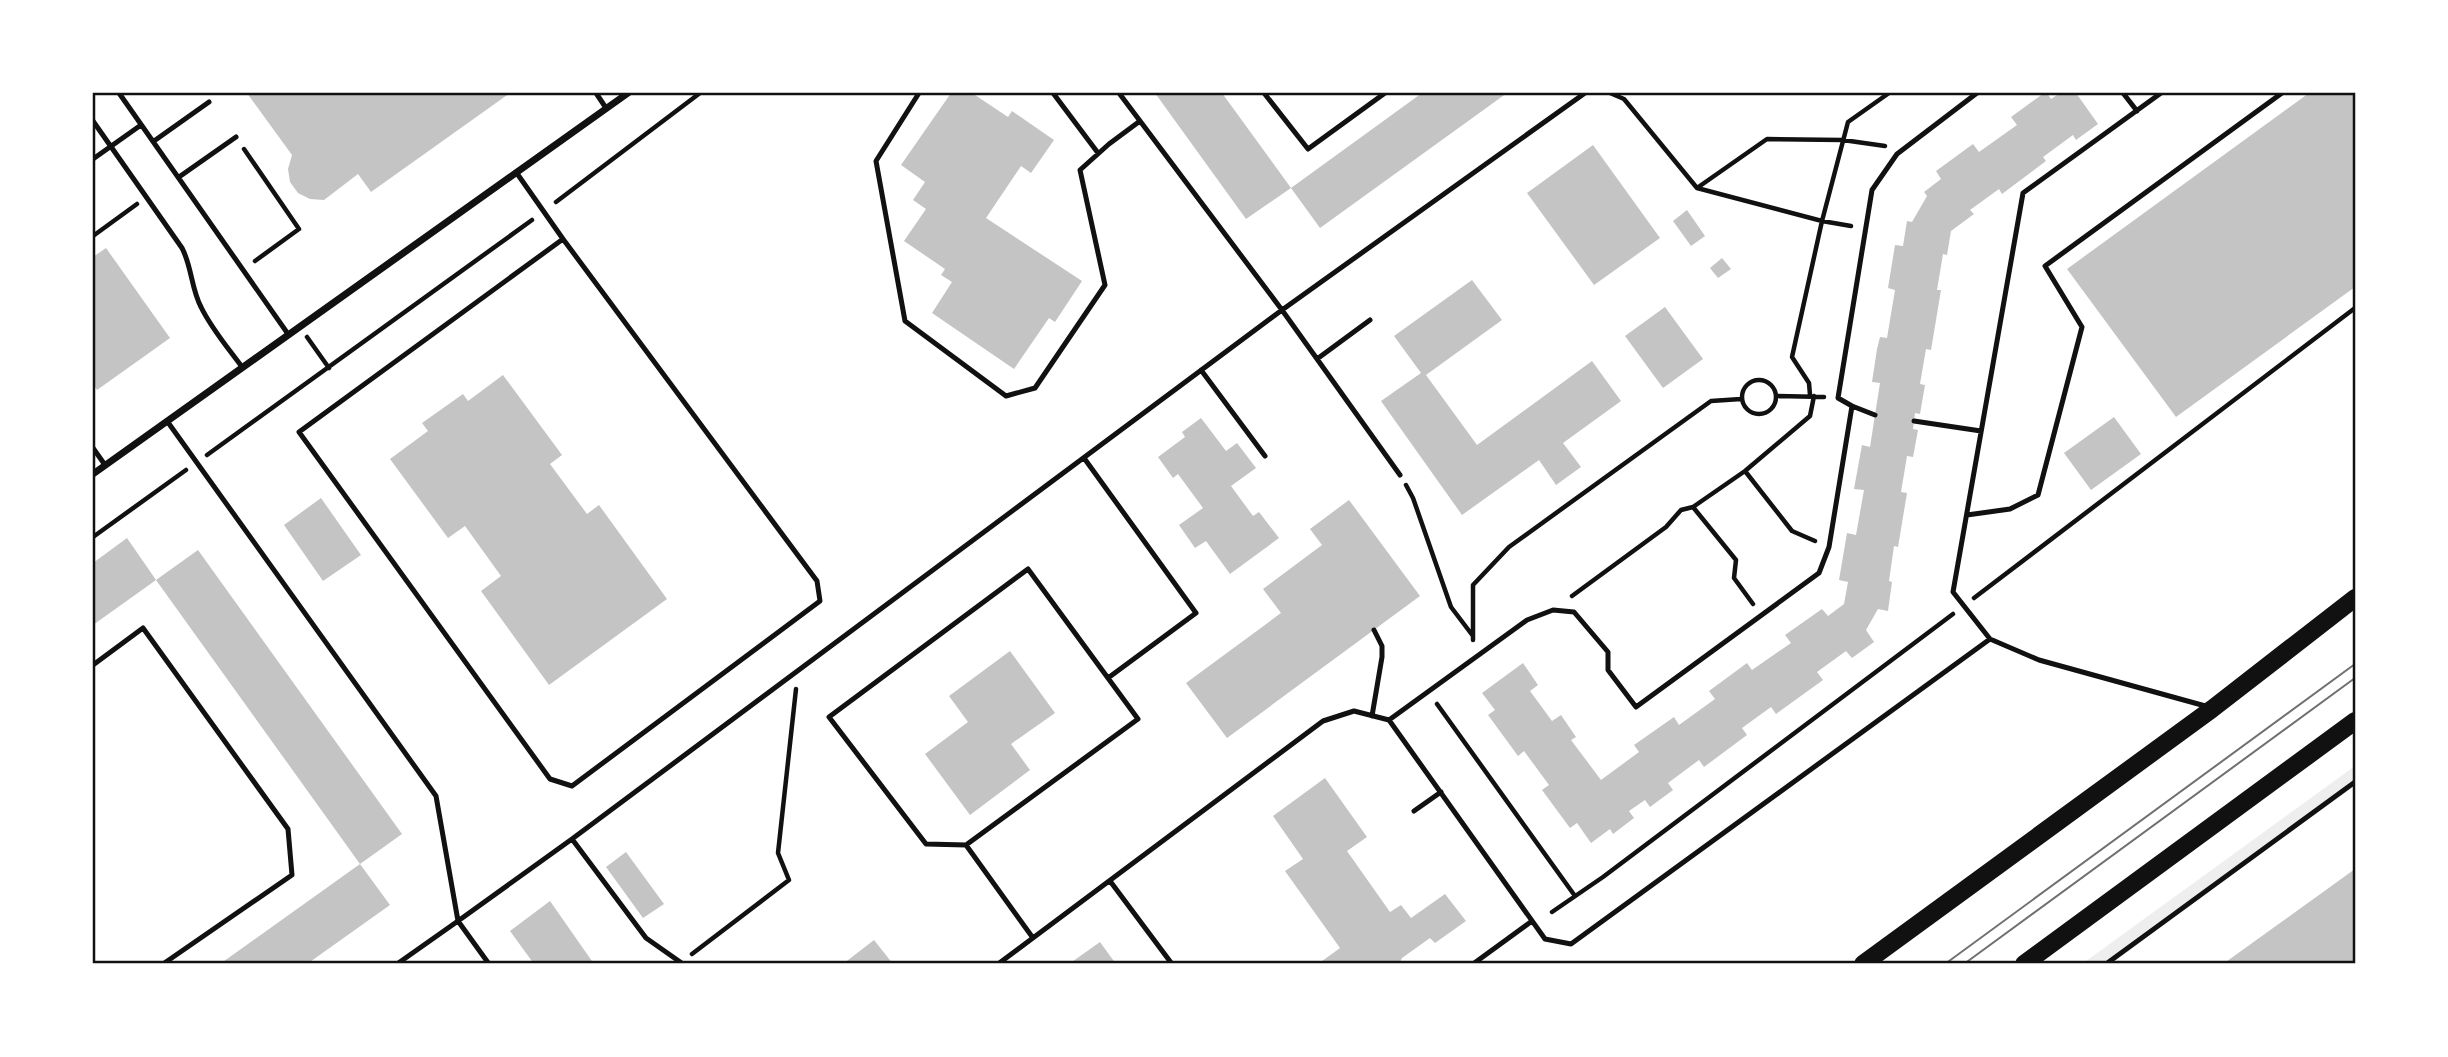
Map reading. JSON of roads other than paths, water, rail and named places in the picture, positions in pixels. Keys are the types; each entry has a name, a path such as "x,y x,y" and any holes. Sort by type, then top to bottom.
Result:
{"main road":[{"path":"1863,964 2212,709 2355,597"},
{"path":"2024,964 2355,721"}],"street":[{"path":"93,474 628,93"}],"lane":[{"path":"119,93 288,334"},
{"path":"596,93 606,108"},
{"path":"919,93 876,161 905,321 1006,396 1035,388 1105,285 1080,170 1140,121"},
{"path":"1053,93 1098,153"},
{"path":"1119,93 1282,310 1401,475"},
{"path":"1264,93 1308,149 1385,93"},
{"path":"397,964 572,839 1282,310 1585,93"},
{"path":"1875,415 1839,398 1872,190 1903,148 1977,93"},
{"path":"2123,93 2137,111"},
{"path":"2161,93 2023,192 1953,592 1990,639 2039,660 2212,709"},
{"path":"1967,515 2010,509 2038,495 2082,327 2045,266 2282,93"},
{"path":"154,141 209,102"},
{"path":"93,121 187,258 201,308 242,368"},
{"path":"93,159 141,125"},
{"path":"179,177 236,137"},
{"path":"516,172 817,581 820,601 572,786 550,779 299,432 563,239"},
{"path":"1317,359 1370,320"},
{"path":"1201,370 1265,456"},
{"path":"1390,720 1527,620 1553,610 1574,611 1608,652 1608,670 1636,707 1819,573 1829,547 1852,406"},
{"path":"167,421 436,796 458,921 489,964"},
{"path":"1914,421 1981,431"},
{"path":"93,448 105,465"},
{"path":"1084,458 1196,613 1108,678"},
{"path":"1028,569 1138,719 966,845 926,844 829,718 1028,569"},
{"path":"93,665 143,628 288,829 292,875 163,964"},
{"path":"1372,716 1382,657 1382,646 1374,630"},
{"path":"998,964 1323,721 1354,711 1390,720 1545,939 1571,944 1990,639"},
{"path":"2106,964 2355,782"},
{"path":"1414,811 1441,792"},
{"path":"572,839 646,938 682,963"},
{"path":"966,845 1033,938"},
{"path":"1110,881 1172,964"},
{"path":"1473,964 1532,921"}],"tram line":[{"path":"1945,964 2355,664"},
{"path":"1964,964 2355,678"}]}
